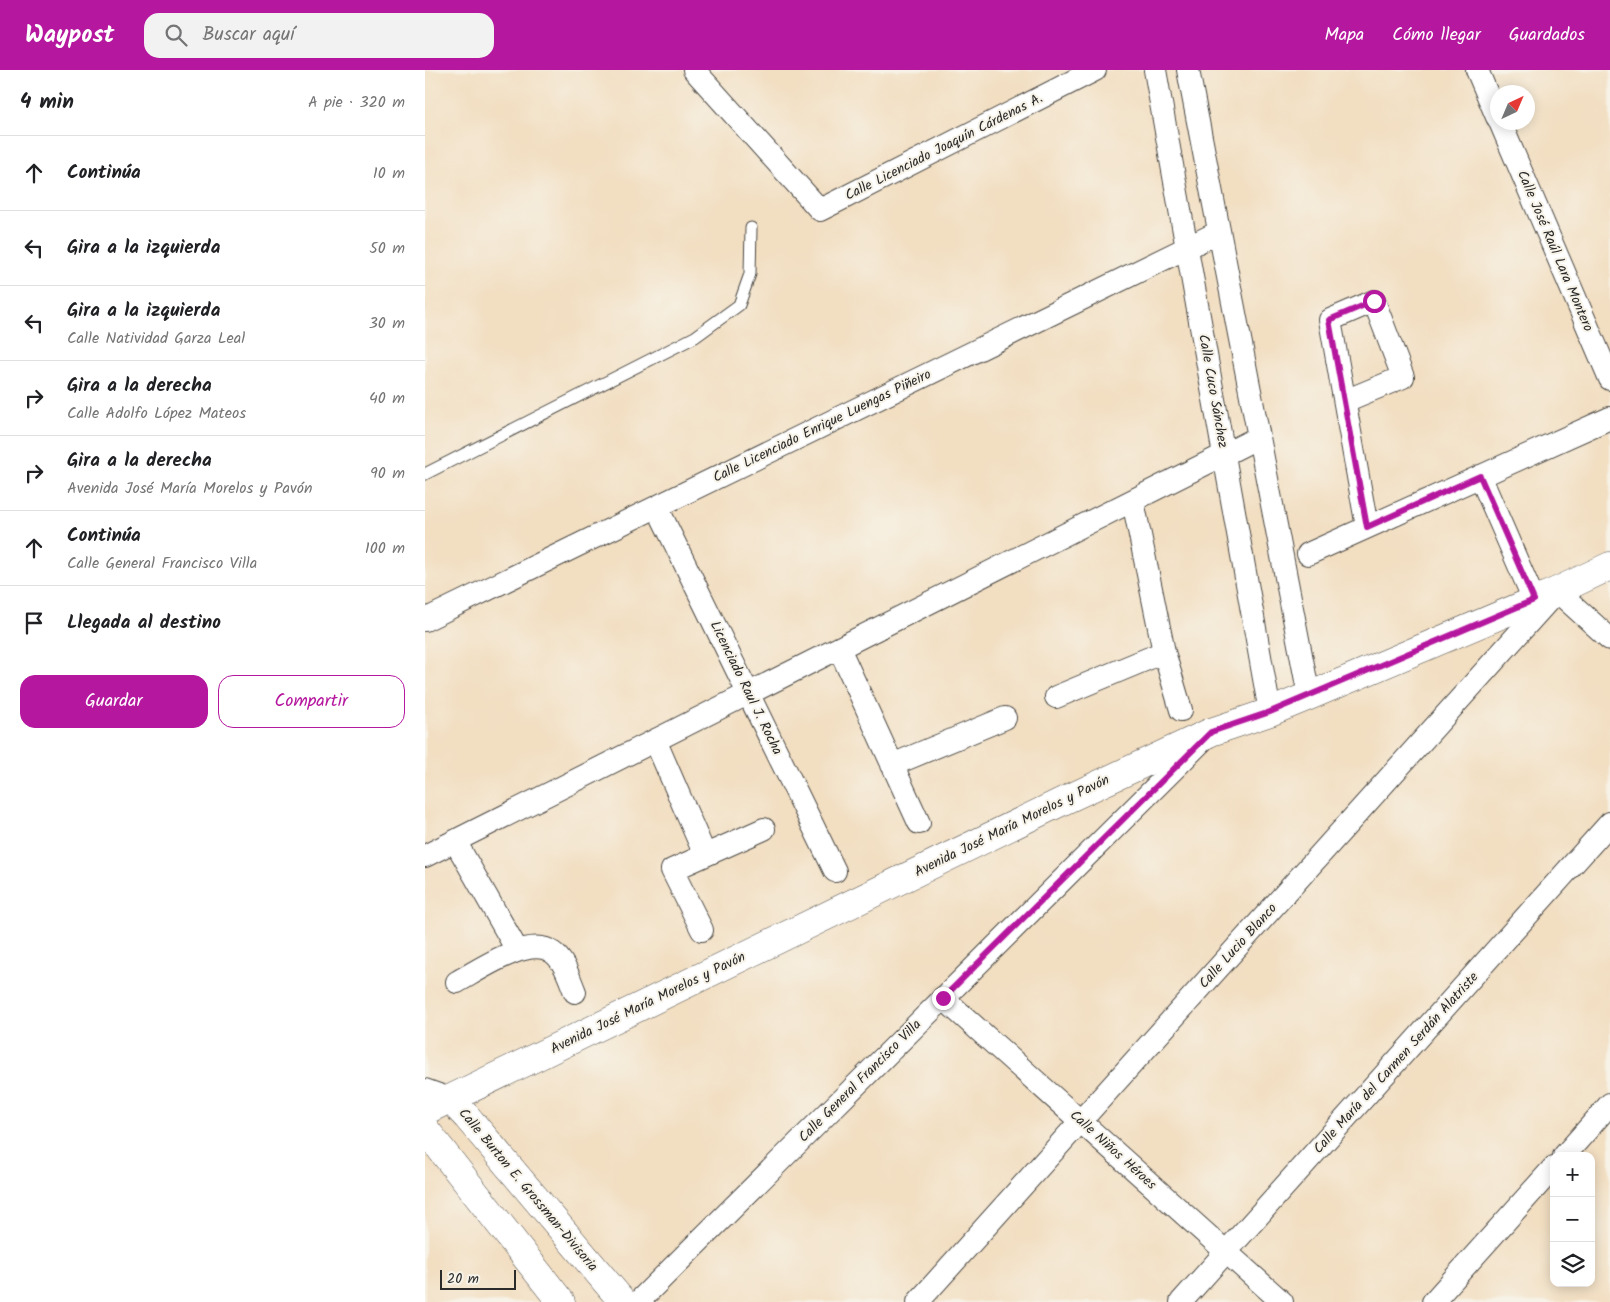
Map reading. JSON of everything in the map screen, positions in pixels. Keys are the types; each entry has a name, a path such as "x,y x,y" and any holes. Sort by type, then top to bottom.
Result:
{"street":[{"name":"Calle Licenciado Joaquín Cárdenas A.","path":"698,71 820,210 1095,70"},
{"name":"Calle Cuco Sánchez","path":"1155,70 1270,712"},
{"path":"1188,70 1309,696"},
{"path":"1477,70 1490,101"},
{"name":"Calle José Raúl Lara Montero","path":"1503,130 1610,379"},
{"name":"Calle Licenciado Enrique Luengas Piñeiro","path":"425,620 1219,232"},
{"path":"1345,401 1367,527"},
{"path":"1308,554 1610,418"},
{"path":"425,856 1259,437"},
{"path":"1480,476 1545,595 1610,639"},
{"path":"1133,500 1164,652 1181,710"},
{"name":"Licenciado Raul J. Rocha","path":"657,507 835,870"},
{"name":"Avenida José María Morelos y Pavón","path":"425,1111 437,1095 1211,732 1270,712 1309,696 1610,566"},
{"name":"Calle Lucio Blanco","path":"918,1302 1081,1121 1545,595"},
{"path":"839,648 919,823"},
{"path":"1056,697 1164,652"},
{"path":"892,765 1005,718"},
{"name":"Calle General Francisco Villa","path":"638,1302 1211,732"},
{"path":"655,740 705,855"},
{"name":"Calle María del Carmen Serdán Alatriste","path":"1181,1302 1610,823"},
{"path":"702,930 672,870 764,829"},
{"path":"455,841 517,950"},
{"path":"457,982 517,950 539,947 552,952 563,964 575,992"},
{"name":"Calle Niños Héroes","path":"943,998 1281,1302"},
{"name":"Calle Burton E. Grossman-Divisoria","path":"437,1095 467,1117 623,1302"},
{"path":"1568,1152 1610,1104"},
{"path":"425,1129 561,1302"},
{"path":"1433,1302 1550,1171"}],"lane":[{"path":"425,474 695,337 739,305 750,274 751,228"}],"route":[{"path":"943,998 1211,732 1270,712 1534,600 1480,476 1367,527 1329,320 1374,301"}]}
